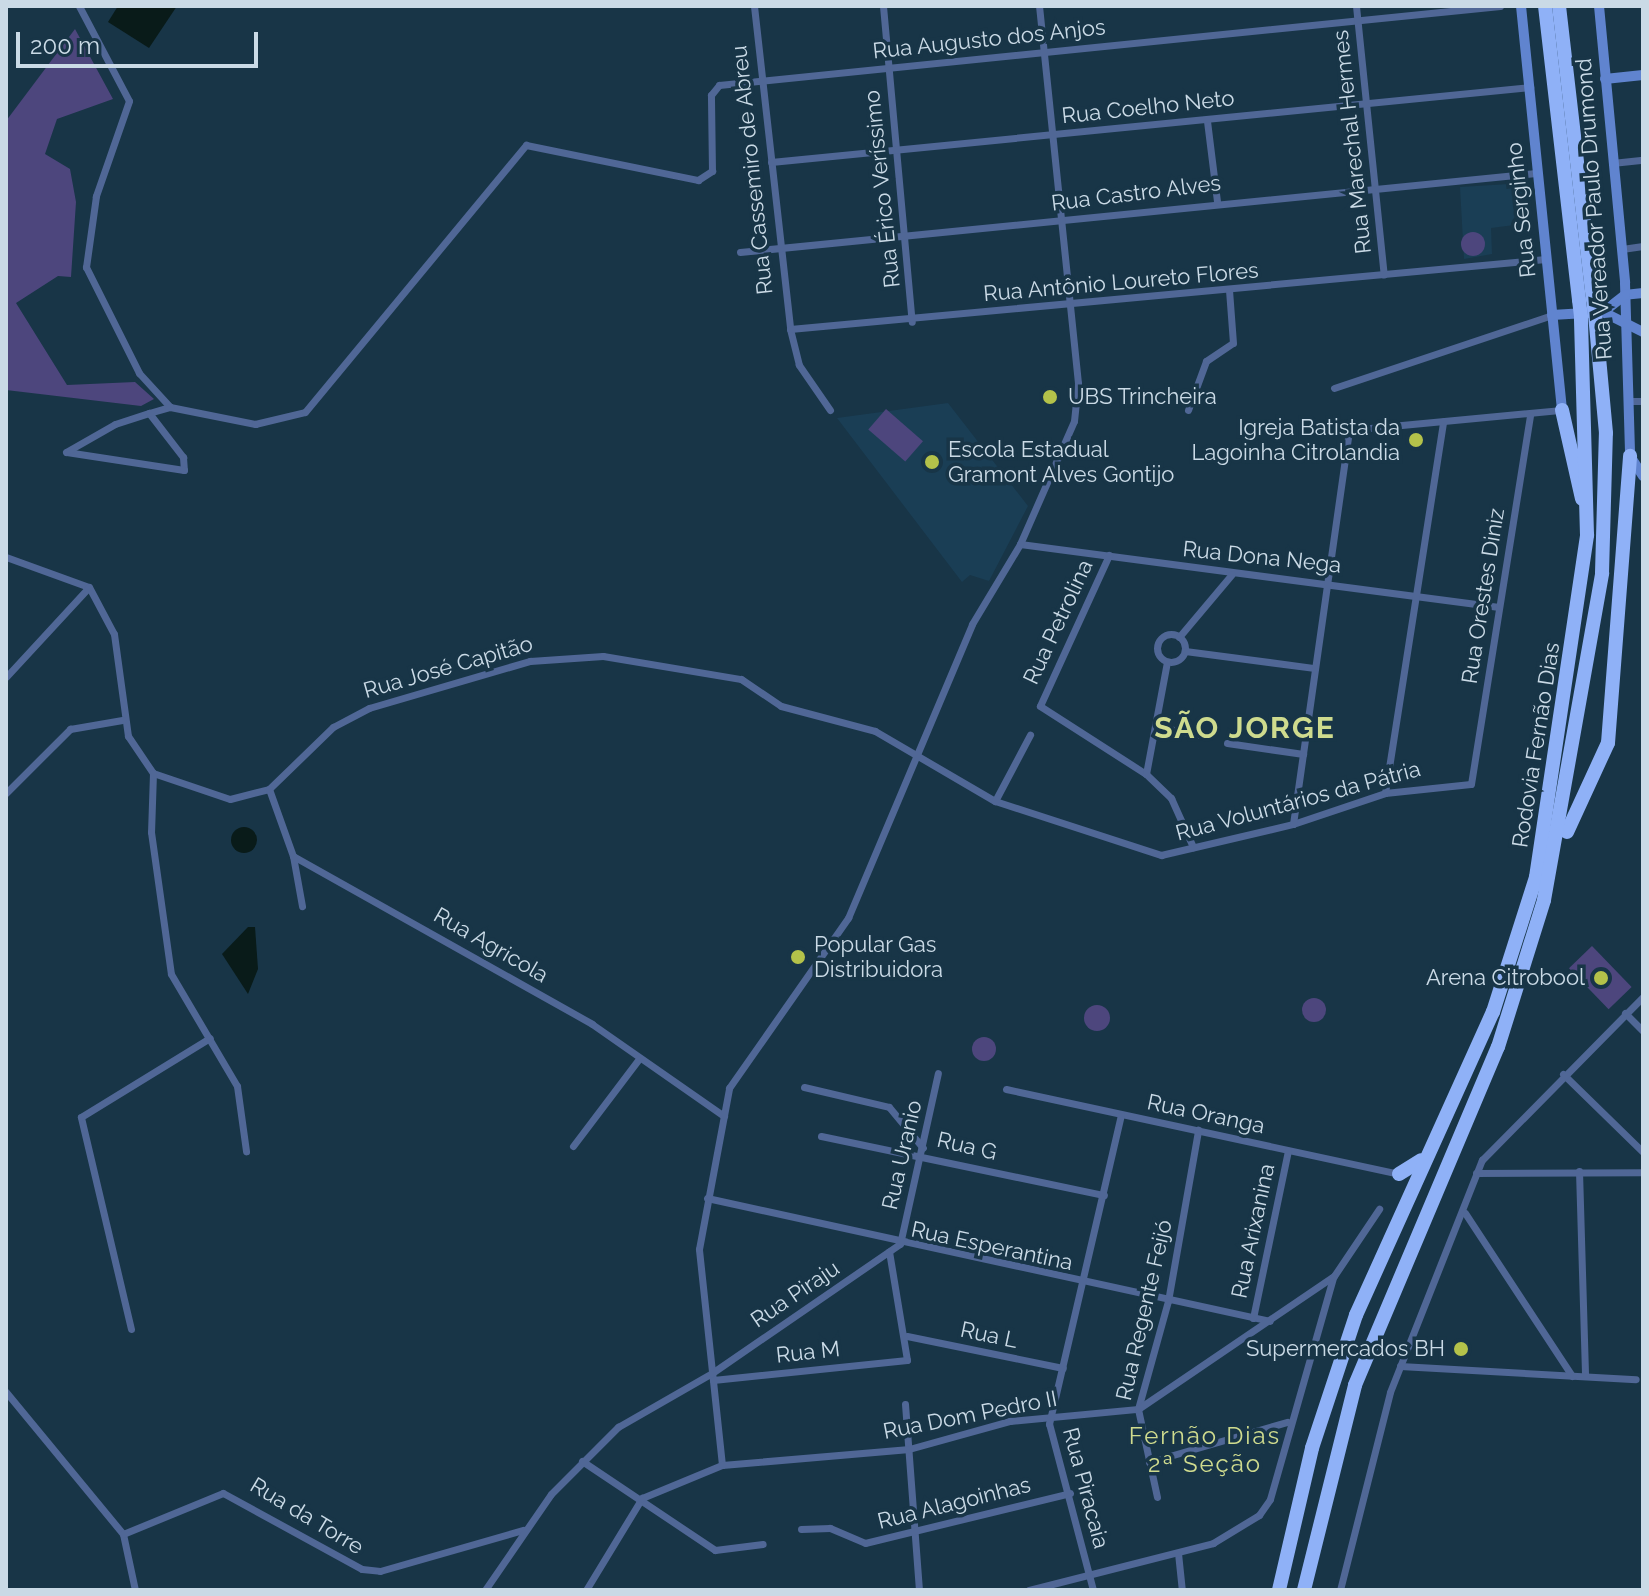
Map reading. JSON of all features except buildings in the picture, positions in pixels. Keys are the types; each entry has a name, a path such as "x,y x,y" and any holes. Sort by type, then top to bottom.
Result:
{"highway":[{"name":"Rodovia Fernão Dias","path":"1304,1590 1355,1385 1498,1047 1544,900 1602,573 1606,433 1593,315 1586,300 1545,6"},
{"name":"Rodovia Fernão Dias","path":"1559,6 1586,300"},
{"name":"Rodovia Fernão Dias","path":"1279,1590 1334,1374 1432,1143 1493,1012 1536,877 1581,589 1590,481 1593,315"},
{"path":"1562,410 1582,492 1581,589"},
{"path":"1544,900 1569,824 1608,743 1630,456"},
{"path":"1399,1174 1415,1170 1432,1143"}],"street":[{"path":"79,6 129,101 96,196 86,267 139,373 170,407 149,413 66,452 184,470 183,457 149,413"},
{"name":"Rua Cassemiro de Abreu","path":"754,6 759,81 790,329"},
{"name":"Rua Érico Veríssimo","path":"883,6 912,322"},
{"path":"722,1465 699,1249 729,1088 848,918 915,755 958,670 972,624 1020,544 1074,421 1078,383 1055,136 1039,6"},
{"name":"Rua Marechal Hermes","path":"1356,6 1384,275"},
{"name":"Rua Augusto dos Anjos","path":"170,407 255,424 297,417 526,145 706,179 712,168 711,95 719,85 1500,6"},
{"name":"Rua Serginho","path":"1521,6 1562,410"},
{"name":"Rua Vereador Paulo Drumond","path":"1599,6 1622,249 1630,456"},
{"path":"1605,79 1643,75"},
{"name":"Rua Coelho Neto","path":"771,162 1366,106 1530,87"},
{"path":"1207,121 1217,201"},
{"path":"1612,163 1643,160"},
{"name":"Rua Castro Alves","path":"740,252 906,237 1217,201 1373,190 1536,173"},
{"path":"1622,249 1643,246"},
{"name":"Rua Antônio Loureto Flores","path":"790,329 912,322 1070,302 1546,259"},
{"path":"1188,410 1206,361 1233,343 1229,290"},
{"path":"1593,315 1625,295 1643,293"},
{"path":"1334,388 1552,315 1593,315 1643,332"},
{"path":"790,329 799,365 830,410"},
{"path":"1628,401 1643,401"},
{"path":"1293,824 1349,430 1562,410"},
{"name":"Rua Orestes Diniz","path":"1471,784 1530,414"},
{"path":"1385,793 1443,422"},
{"path":"1630,456 1643,476"},
{"name":"Rua Dona Nega","path":"1020,544 1232,574 1329,582 1499,607"},
{"name":"Rua Petrolina","path":"1109,555 1039,703 1146,774"},
{"path":"6,557 89,587 114,634 122,720 153,773 151,832 171,974 210,1038 244,1105 246,1151"},
{"path":"1167,662 1157,653 1159,640 1179,637 1232,574"},
{"path":"6,677 89,587"},
{"path":"1179,637 1185,651"},
{"path":"1167,662 1185,651 1315,668"},
{"name":"Rua José Capitão","path":"153,773 230,799 269,789 350,715 555,656 719,672 781,706 875,731 915,755"},
{"path":"1167,662 1158,727 1146,774 1171,798 1193,847"},
{"path":"6,793 70,729 122,720"},
{"path":"1158,727 1205,736"},
{"path":"995,801 1030,735"},
{"path":"1227,743 1303,754"},
{"name":"Rua Voluntários da Pátria","path":"915,755 995,801 1144,852 1193,847 1293,824 1385,793 1471,784"},
{"path":"269,789 293,856 302,906"},
{"name":"Rua Agricola","path":"293,856 592,1024 638,1060 724,1116"},
{"path":"1340,1590 1400,1366 1465,1213 1476,1173 1563,1074 1643,997"},
{"path":"1625,1013 1643,1031"},
{"path":"131,1329 81,1117 210,1038"},
{"path":"573,1146 638,1060"},
{"name":"Rua Uranio","path":"900,1244 938,1073"},
{"path":"1563,1074 1643,1152"},
{"path":"804,1087 889,1107 922,1151"},
{"name":"Rua Oranga","path":"1006,1089 1399,1174"},
{"name":"Rua Piracaia","path":"1093,1590 1070,1493 1049,1426 1121,1115"},
{"name":"Rua Regente Feijó","path":"1157,1497 1138,1409 1168,1301 1198,1130"},
{"name":"Rua G","path":"821,1136 922,1151 1104,1195"},
{"name":"Rua Arixanina","path":"1253,1318 1288,1151"},
{"path":"1579,1171 1585,1376"},
{"path":"1476,1173 1643,1172"},
{"name":"Rua Esperantina","path":"707,1198 1083,1284 1270,1321"},
{"name":"Rua Dom Pedro II","path":"642,1498 722,1465 909,1449 1054,1415 1138,1409 1334,1276 1379,1209"},
{"path":"1465,1213 1572,1376"},
{"name":"Rua Piraju","path":"485,1590 523,1530 582,1461 618,1427 712,1376 900,1244"},
{"path":"889,1251 907,1336"},
{"path":"1029,1590 1178,1553 1259,1515 1270,1499 1287,1422 1334,1276"},
{"name":"Rua M","path":"712,1376 907,1360 907,1336"},
{"name":"Rua L","path":"907,1336 1063,1368"},
{"path":"1400,1366 1636,1379"},
{"path":"6,1392 123,1534 135,1590"},
{"path":"905,1404 919,1590"},
{"path":"1149,1462 1287,1422"},
{"path":"582,1461 642,1498 715,1550 763,1544"},
{"name":"Rua da Torre","path":"123,1534 223,1493 362,1569 380,1571 523,1530"},
{"name":"Rua Alagoinhas","path":"801,1529 830,1528 865,1543 917,1533 1070,1493"},
{"path":"586,1590 642,1498"},
{"path":"1178,1553 1182,1590"}],"shaded area":[{"path":"118,6 177,6 149,48 108,22"},
{"path":"75,29 113,99 57,119 45,154 70,169 76,202 71,277 58,276 16,303 67,385 135,382 154,399 141,406 6,390 6,121"},
{"path":"1527,183 1529,223 1491,228 1492,254 1464,259 1460,187"},
{"path":"1473,232 1482,235 1485,244 1482,253 1473,256 1464,253 1461,244 1464,235"},
{"name":"Escola Estadual Gramont Alves Gontijo","path":"948,403 1028,506 989,581 970,575 962,582 837,418"},
{"path":"886,409 923,441 905,462 868,429"},
{"path":"244,827 253,831 257,840 253,849 244,853 235,849 231,840 235,831"},
{"path":"248,927 255,927 258,969 248,994 222,954"},
{"name":"Arena Citrobool","path":"1592,946 1632,987 1609,1009 1569,968"},
{"path":"1314,998 1322,1002 1326,1010 1322,1018 1314,1022 1306,1018 1302,1010 1306,1002"},
{"path":"1097,1005 1106,1009 1110,1018 1106,1027 1097,1031 1088,1027 1084,1018 1088,1009"},
{"path":"984,1037 993,1040 996,1049 993,1058 984,1061 975,1058 972,1049 975,1040"}],"place":[{"name":"UBS Trincheira","path":"1050,397"},
{"name":"Igreja Batista da Lagoinha Citrolandia","path":"1416,440"},
{"name":"Escola Estadual Gramont Alves Gontijo","path":"932,462"},
{"name":"Popular Gas Distribuidora","path":"798,957"},
{"name":"Arena Citrobool","path":"1601,978"},
{"name":"Supermercados BH","path":"1461,1349"}],"district":[{"name":"SÃO JORGE","path":"1245,728"},
{"name":"Fernão Dias 2ª Seção","path":"1205,1450"}]}
